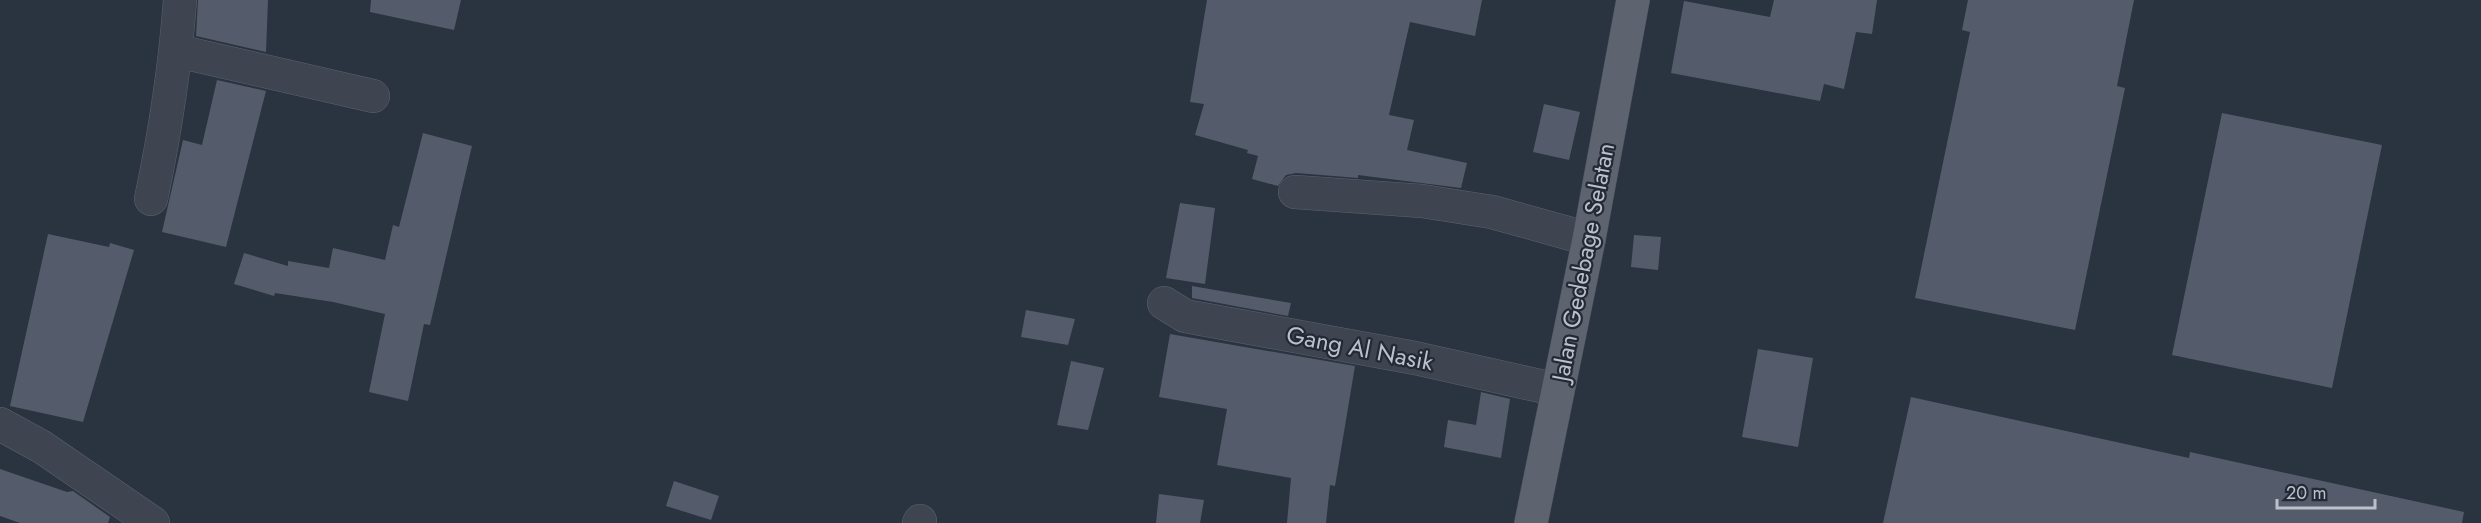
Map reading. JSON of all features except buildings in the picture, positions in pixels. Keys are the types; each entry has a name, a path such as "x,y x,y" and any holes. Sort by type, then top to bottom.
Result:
{"main road":[{"name":"Jalan Gedebage Selatan","path":"1531,523 1589,239 1632,0"}],"street":[{"path":"151,199 164,137 177,51 180,0"},
{"path":"177,51 373,96"},
{"path":"1295,192 1422,201 1492,212 1589,239"},
{"name":"Gang Al Nasik","path":"1164,303 1185,316 1415,358 1558,390"},
{"path":"0,424 42,447 153,523"}]}
